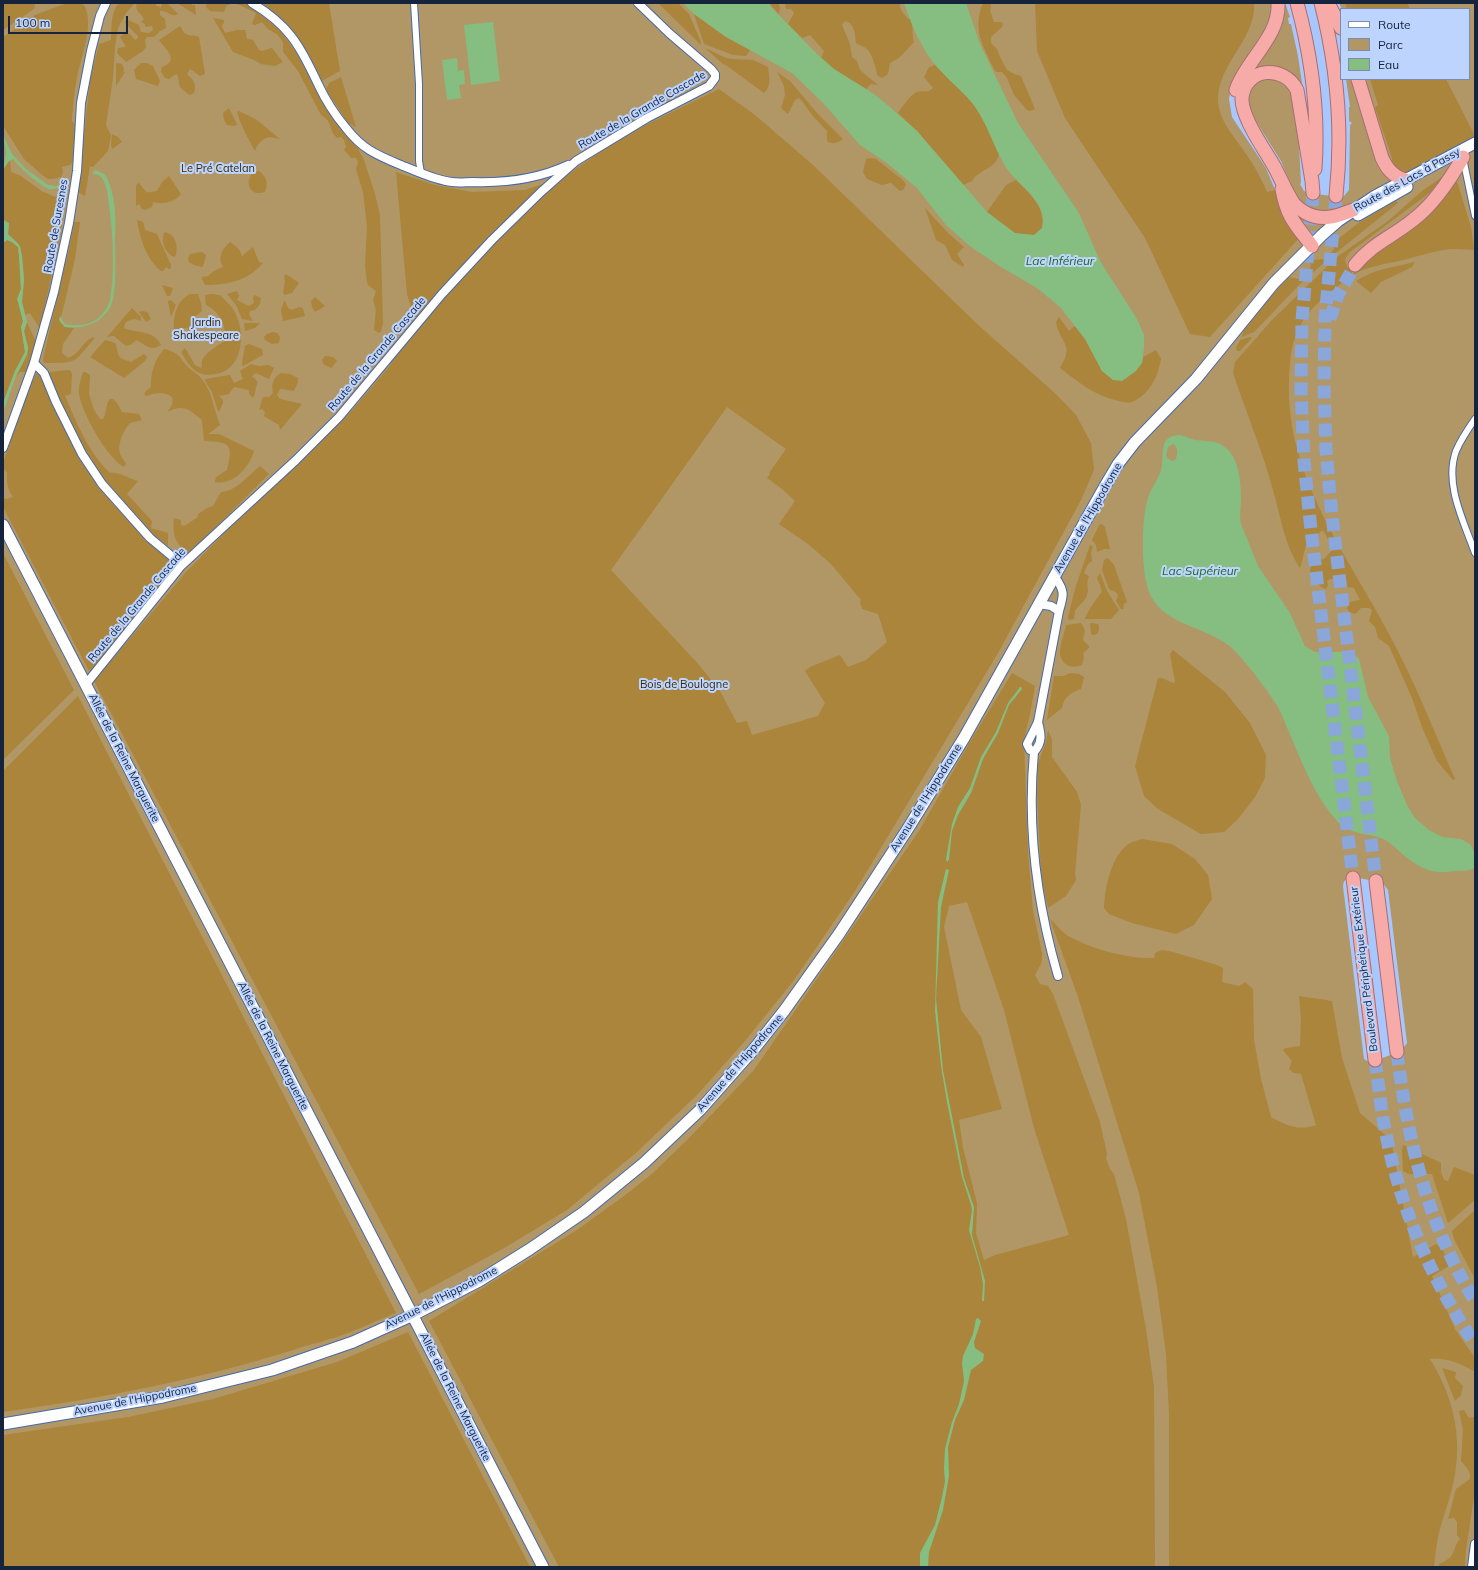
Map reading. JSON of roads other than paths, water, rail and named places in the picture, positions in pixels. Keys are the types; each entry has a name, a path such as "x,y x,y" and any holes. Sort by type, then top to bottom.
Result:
{"highway":[{"path":"1263,148 1239,119 1235,111 1234,96 1237,85 1273,30 1278,16 1278,3"},
{"path":"1297,3 1309,51 1316,103 1316,148 1313,193 1297,90 1288,78 1274,72 1260,74 1252,79 1246,87 1242,97 1244,111 1281,182 1297,206 1309,214 1321,218 1328,218 1353,210"},
{"path":"1321,3 1331,51 1337,99 1338,158 1336,196"},
{"path":"1328,3 1340,26"},
{"path":"1358,80 1386,167 1392,174 1405,180"},
{"path":"1355,265 1373,246 1408,224 1422,213 1454,172 1463,157"},
{"path":"1281,182 1287,212 1295,225 1312,246"},
{"name":"Boulevard Périphérique Extérieur","path":"1353,878 1375,1060"},
{"path":"1376,881 1397,1052"}],"main road":[{"name":"Route des Lacs à Passy","path":"1207,366 1274,283 1338,221 1353,210 1405,180 1475,143"},
{"name":"Route des Lacs à Passy","path":"1322,236 1475,151"},
{"name":"Avenue de l'Hippodrome","path":"3,1424 163,1397 272,1370 353,1342 413,1315 479,1281 530,1249 584,1212 644,1163 700,1110 754,1049 784,1011 839,934 907,830 964,738 1118,464 1140,436 1207,366"},
{"name":"Allée de la Reine Marguerite","path":"3,525 543,1567"}],"street":[{"name":"Route de Suresnes","path":"3,448 34,363 54,292 69,223 77,171 81,103 91,51 100,16 106,3"},
{"path":"252,3 280,24 291,36 302,52 323,94 346,128 362,145 376,155 421,173 452,182 499,182 539,176 576,161"},
{"path":"414,3 419,84 419,161 421,173"},
{"name":"Route de la Grande Cascade","path":"86,684 181,566 296,460 339,417 442,294 535,197 576,161 647,118 706,88 713,82 715,77 711,70 668,34 638,3"},
{"path":"1463,157 1475,216"},
{"path":"34,363 44,373 56,402 82,454 102,484 150,538 174,558 181,566"},
{"path":"1475,419 1461,440 1453,464 1453,478 1456,497 1475,553"},
{"path":"1034,752 1030,750 1027,744 1038,722 1059,611 1064,596 1055,577"},
{"path":"1039,604 1051,606 1059,611"},
{"path":"1038,722 1042,735 1040,746 1034,752 1031,781 1033,842 1042,912 1058,976"},
{"path":"1472,1567 1475,1544"}],"water":[{"name":"Lac Inférieur","path":"683,3 769,3 771,7 817,54 834,69 874,94 917,131 987,212 1015,233 1034,235 1042,228 1043,223 1042,213 1037,202 1007,169 983,120 973,104 938,68 928,55 914,30 904,3 966,3 980,44 1018,123 1079,213 1100,261 1137,319 1144,335 1144,348 1142,363 1136,371 1122,381 1113,380 1102,371 1085,339 1060,307 1037,288 971,247 946,225 917,188 888,164 860,145 824,104 792,73 726,37 694,14"},
{"path":"493,22 500,81 471,85 464,25"},
{"path":"457,58 458,71 464,70 465,84 459,85 461,98 447,100 442,60"},
{"path":"3,135 12,154 26,169 48,185 56,186 68,182 68,185 49,189 30,176 13,159 8,162 3,170 6,148"},
{"path":"95,170 106,176 112,191 115,220 115,287 111,305 104,316 99,320 83,327 65,327 59,320 60,316 65,324 81,325 91,323 104,312 110,300 113,265 108,194 105,184 100,176 92,174"},
{"path":"3,220 9,223 8,234 20,246 22,256 24,279 22,302 27,322 24,331 28,348 27,355 16,376 3,413 3,403 15,371 25,352 21,327 23,321 17,299 21,289 18,247 7,240 3,243"},
{"name":"Lac Supérieur","path":"1179,435 1196,440 1215,442 1229,451 1234,458 1239,474 1241,492 1241,524 1258,566 1290,613 1305,646 1315,652 1351,652 1359,659 1368,697 1389,736 1390,758 1397,781 1407,805 1415,818 1429,830 1442,837 1461,839 1471,845 1475,854 1475,868 1466,871 1431,871 1406,857 1384,839 1357,833 1344,827 1338,822 1315,790 1278,707 1247,665 1236,652 1226,644 1216,637 1169,616 1152,598 1145,577 1143,549 1144,520 1148,498 1161,470 1163,448 1167,439 1172,436","holes":["1173,444 1177,453 1176,459 1173,461 1168,459 1166,455 1168,447"]},
{"path":"1020,687 1022,689 1009,705 998,733 983,759 971,793 958,815 952,831 949,860 947,862 946,859 952,824 958,807 970,788 981,757 996,732 1008,703"},
{"path":"946,869 949,870 941,907 936,998 943,1070 964,1178 974,1207 972,1235 985,1281 984,1301 982,1301 983,1284 980,1267 969,1230 972,1210 962,1177 947,1102 941,1066 935,1011 938,902"},
{"path":"978,1318 981,1321 974,1342 975,1348 984,1354 983,1361 971,1370 964,1400 955,1420 948,1447 949,1476 943,1510 929,1552 928,1567 920,1567 920,1553 935,1525 942,1497 945,1481 945,1449 952,1422 959,1404 964,1381 962,1363 963,1356 973,1334 976,1319"}],"tunnel":[{"path":"1313,193 1302,320 1301,390 1304,460 1353,878"},
{"path":"1336,196 1325,319 1324,385 1326,450 1332,516 1376,881"},
{"path":"1330,319 1338,295 1355,265"},
{"path":"1397,1052 1407,1118 1422,1181 1444,1242 1458,1272 1475,1301"},
{"path":"1375,1060 1387,1139 1393,1166 1410,1220 1446,1296 1475,1344"}],"park label":[{"name":"Le Pré Catelan","path":"218,169"},
{"name":"Jardin Shakespeare","path":"206,329"},
{"name":"Bois de Boulogne","path":"684,685"}]}
